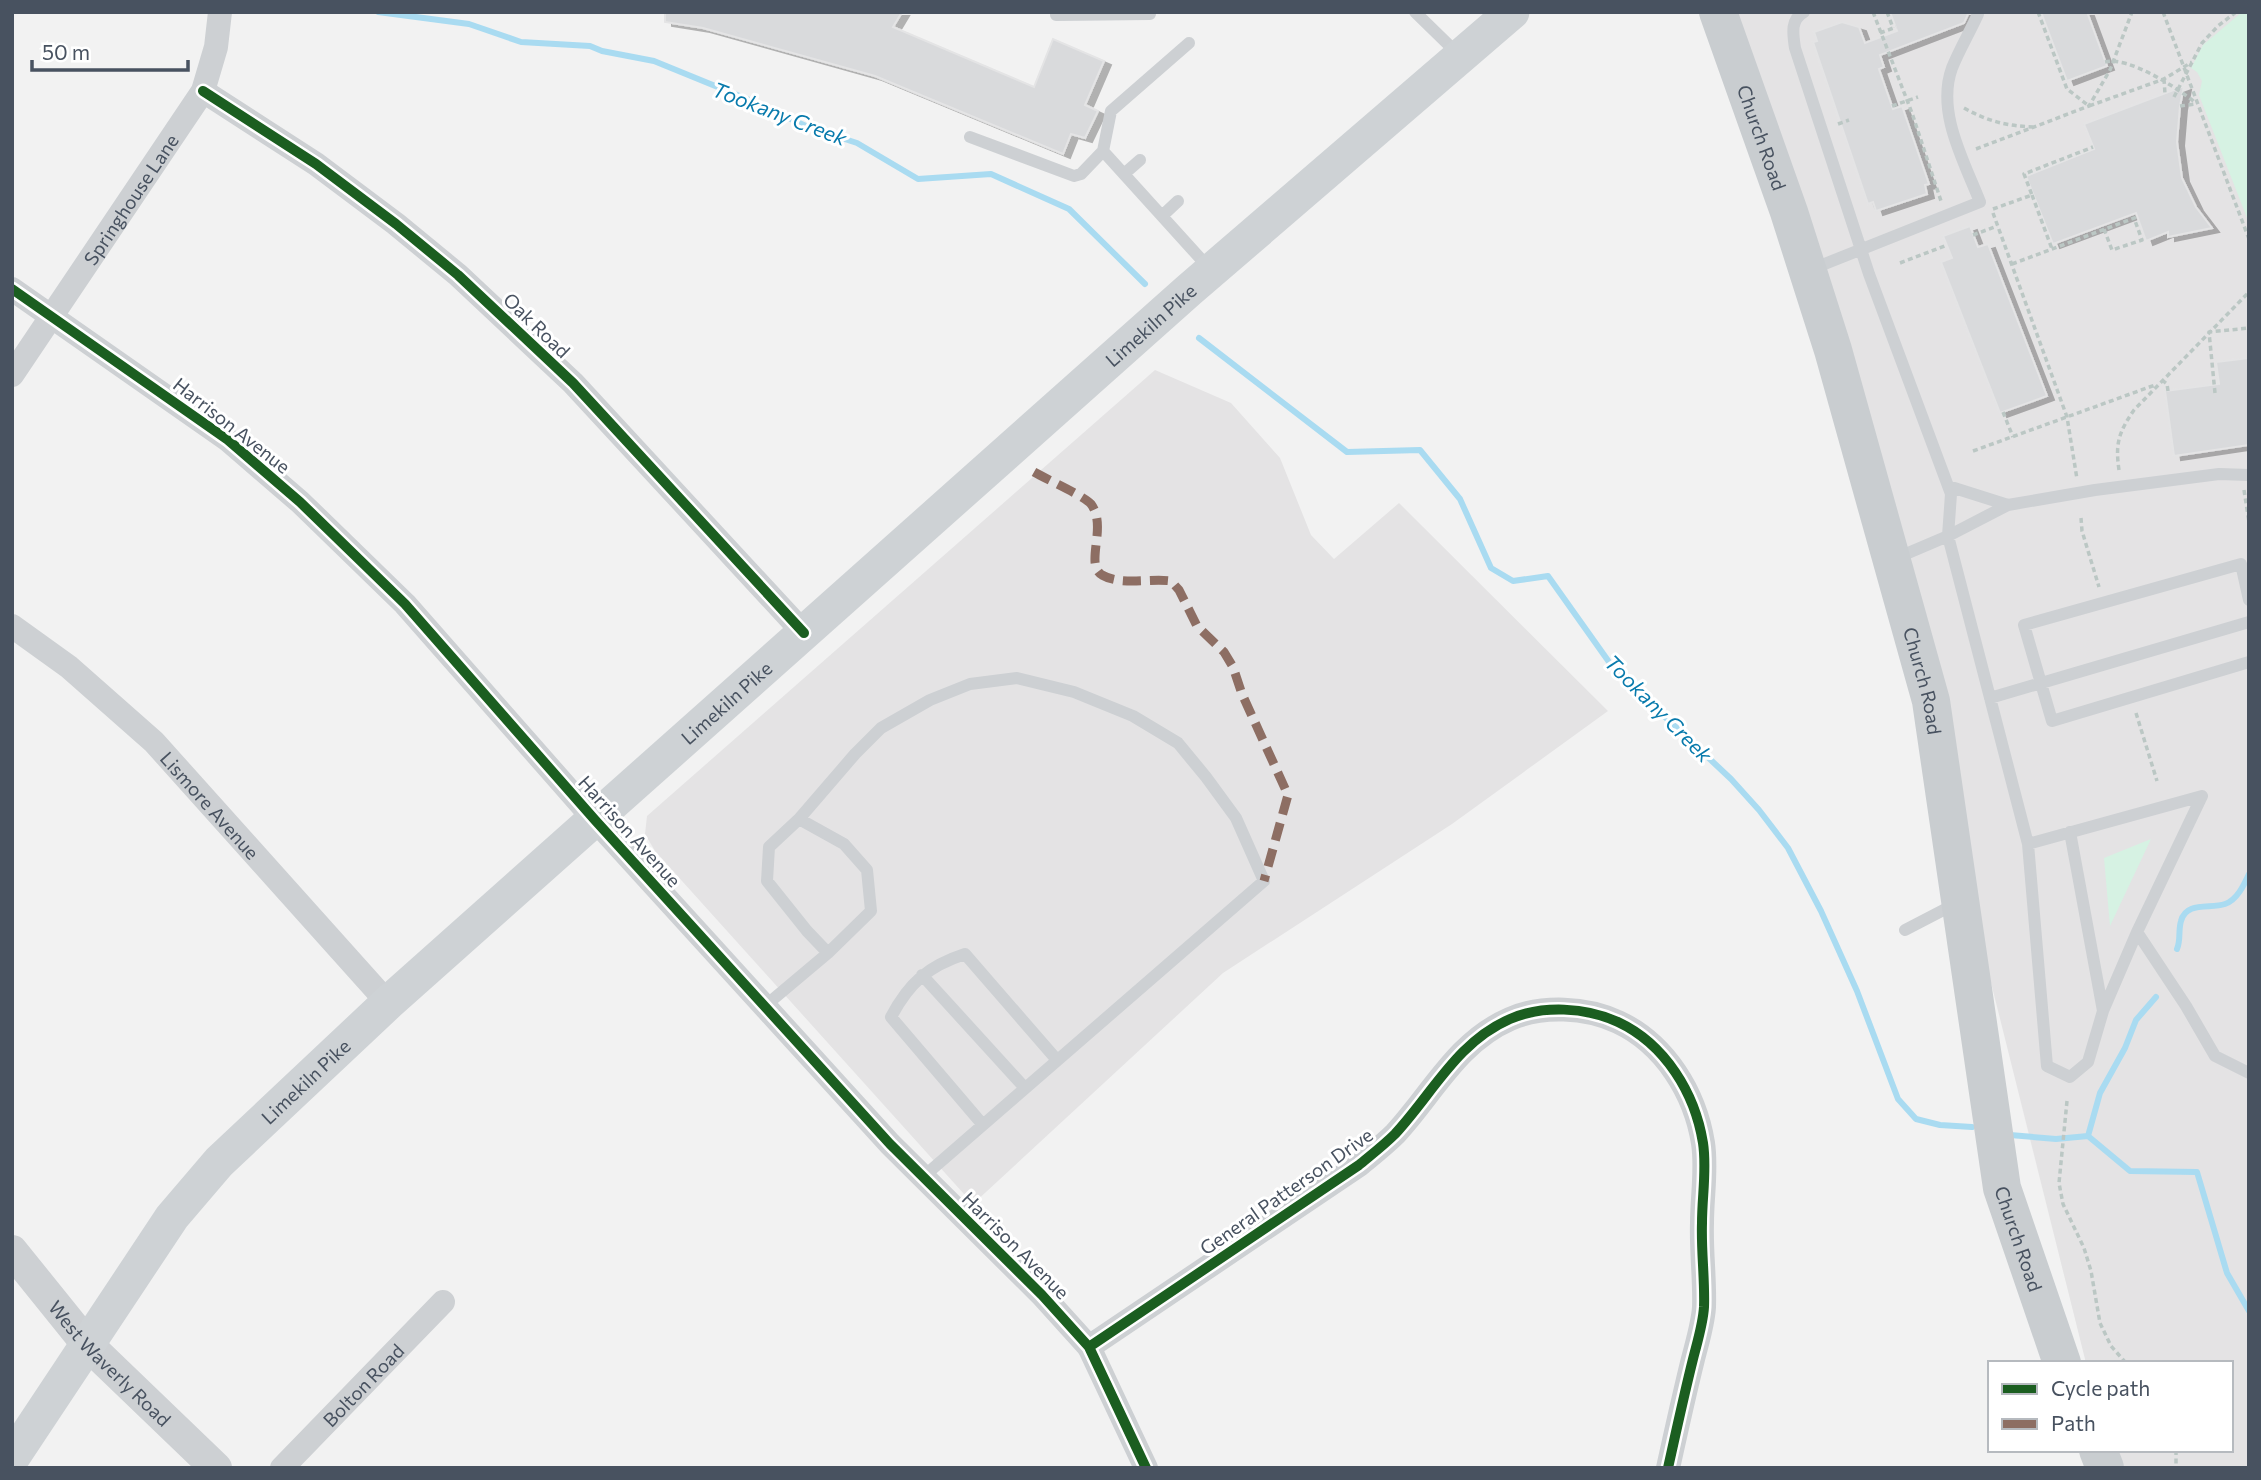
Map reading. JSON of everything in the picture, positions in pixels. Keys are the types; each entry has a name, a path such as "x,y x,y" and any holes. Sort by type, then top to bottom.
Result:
{"main road":[{"name":"Limekiln Pike","path":"13,1457 172,1217 207,1176 258,1124 388,1003 1212,271 1512,12"},
{"name":"Church Road","path":"1718,12 1833,351 1931,701 2001,1188 2061,1361"}],"street":[{"name":"Springhouse Lane","path":"12,375 203,91 216,47 220,12"},
{"name":"Oak Road","path":"203,91 316,164 458,275 572,383 804,633"},
{"name":"Harrison Avenue","path":"12,289 228,440 300,502 405,604 595,820 890,1144 1042,1295 1089,1347 1146,1468"},
{"name":"Lismore Avenue","path":"12,626 69,667 154,742 388,1003"},
{"name":"General Patterson Drive","path":"1089,1347 1359,1165 1395,1134 1473,1040 1511,1018 1533,1012 1554,1009 1592,1014 1631,1028 1664,1056 1694,1108 1703,1144 1704,1310 1668,1468"},
{"name":"West Waverly Road","path":"12,1251 87,1344 216,1468"},
{"name":"Bolton Road","path":"282,1468 443,1302"}],"lane":[{"path":"1056,12 1056,15 1150,14 1149,12"},
{"path":"1415,12 1461,57"},
{"path":"1804,12 1797,16 1793,28 1795,48 1861,251 1951,494 1948,536 2028,844 2047,1066 2070,1077 2088,1062 2103,1011 2137,932 2202,796 2028,844"},
{"path":"1808,271 1980,202 1949,116 1947,99 1952,69 1978,14"},
{"path":"970,137 1074,176 1081,174 1103,151 1111,111 1189,43"},
{"path":"1103,151 1212,271"},
{"path":"1124,174 1140,160"},
{"path":"1162,216 1178,201"},
{"path":"1892,560 2008,506 2219,474 2249,475"},
{"path":"1948,485 2008,506"},
{"path":"2249,600 2245,564 2024,625 2052,721 2249,662"},
{"path":"1990,698 2249,622"},
{"path":"828,953 767,881 769,847 799,819 881,728 930,700 970,684 1017,678 1074,692 1133,716 1178,743 1236,818 1264,881 923,1177"},
{"path":"765,1006 828,953 871,911 867,870 844,844 799,819"},
{"path":"2070,832 2103,1011"},
{"path":"1905,930 1960,901"},
{"path":"2137,932 2215,1056 2249,1073"},
{"path":"983,1125 891,1017 903,993 922,975 942,962 965,954 1058,1060"},
{"path":"922,975 1025,1088"}],"path":[{"path":"1872,12 1940,198"},
{"path":"1881,33 1894,28 1887,12"},
{"path":"2038,12 2067,89 2089,106"},
{"path":"2089,106 2114,60 2132,12"},
{"path":"2163,12 2249,239"},
{"path":"2174,97 2202,43 2236,12"},
{"path":"2105,62 2114,60 2164,79 2198,104"},
{"path":"1976,149 2164,79 2192,62"},
{"path":"2164,79 2165,94"},
{"path":"1892,106 1918,97"},
{"path":"2180,106 2198,104"},
{"path":"1959,106 2007,125 2035,127"},
{"path":"1838,124 1849,120"},
{"path":"2052,249 2024,174 2093,147"},
{"path":"2032,195 1991,210 2067,417 2077,484"},
{"path":"2011,264 2135,217 2142,240 2112,250 2104,229"},
{"path":"1973,235 1997,226"},
{"path":"1900,263 1947,245"},
{"path":"2119,475 2117,443 2121,430 2134,410 2249,292"},
{"path":"2208,332 2249,328"},
{"path":"2208,332 2215,393"},
{"path":"2162,380 2167,384 2168,391"},
{"path":"1973,451 2158,384"},
{"path":"2003,412 2012,437"},
{"path":"2244,497 2249,522"},
{"path":"2081,518 2082,531 2099,588"},
{"path":"2135,708 2157,781"},
{"path":"2067,1101 2059,1183 2063,1204 2084,1248 2100,1323 2111,1346 2124,1361"}],"shaded area":[{"path":"1735,12 2249,12 2249,1468 2119,1468 2113,1452 2233,1452 2233,1361 2086,1361 1833,350"},
{"path":"1155,370 1231,403 1280,458 1311,535 1334,559 1399,503 1608,711 1452,824 1223,973 973,1204 655,851 645,834 647,816"}],"green space":[{"path":"2242,12 2249,12 2249,223 2199,95 2202,81 2191,68 2203,45"},
{"path":"2151,839 2110,926 2104,858"}],"building":[{"path":"665,12 902,12 893,27 1034,87 1053,39 1104,61 1085,105 1098,111 1085,138 1071,134 1063,154 875,76 703,28 665,22"},
{"path":"1890,12 1969,12 1964,23 1880,55 1884,67 1879,69 1893,109 1902,106 1929,184 1925,185 1927,194 1876,211 1873,202 1868,204 1813,42 1817,41 1814,32 1842,22 1859,27 1865,43 1897,31"},
{"path":"2041,12 2087,12 2107,66 2067,81"},
{"path":"2184,86 2177,142 2182,178 2196,207 2212,228 2168,237 2168,232 2146,241 2136,213 2053,244 2026,176 2094,149 2084,124"},
{"path":"1970,226 1978,247 1988,244 2047,396 2000,413 1941,262 1952,258 1943,236"},
{"path":"2249,358 2249,445 2174,456 2165,391 2219,384 2216,362"}],"waterway":[{"name":"Tookany Creek","path":"378,12 469,24 521,42 590,46 602,51 654,61 808,127 857,143 918,179 991,174 1069,209 1145,284"},
{"name":"Tookany Creek","path":"1199,338 1347,452 1420,450 1460,499 1491,568 1513,581 1548,576 1614,669 1731,779 1788,848 1821,911 1857,991 1898,1099 1916,1119 1940,1125 1972,1127"},
{"path":"2177,949 2184,915 2193,908 2229,902 2240,892 2249,874"},
{"path":"2088,1136 2100,1093 2125,1048 2136,1020 2156,997"},
{"name":"Tookany Creek","path":"2010,1135 2056,1139 2088,1136 2130,1171 2197,1172 2227,1273 2249,1311"}],"marked path":[{"path":"1034,472 1091,504 1097,523 1095,562 1102,575 1127,581 1171,581 1179,590 1197,626 1224,652 1233,667 1242,694 1288,795 1264,881"}],"cycle path":[{"path":"203,91 316,164 458,275 573,383 804,633"},
{"path":"12,289 228,440 300,502 405,604 595,820 890,1144 1042,1295 1089,1347 1146,1468"},
{"path":"1089,1347 1359,1165 1395,1134 1460,1055 1491,1029 1510,1019 1536,1011 1592,1013 1635,1031 1663,1057 1675,1072 1693,1106 1703,1143 1703,1313 1668,1468"}]}
